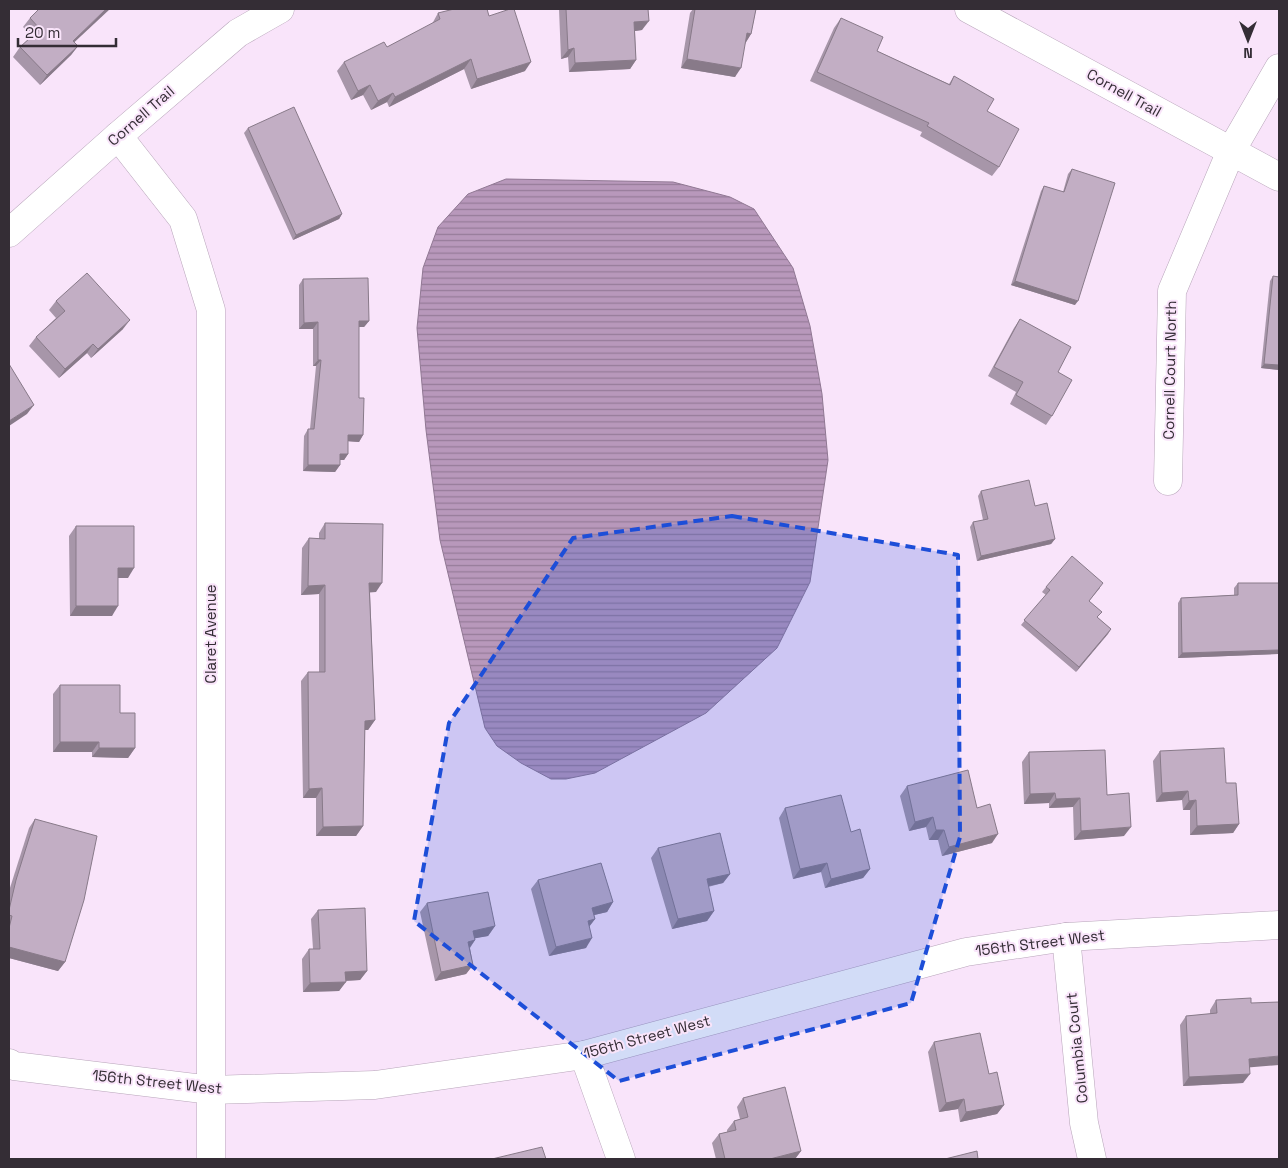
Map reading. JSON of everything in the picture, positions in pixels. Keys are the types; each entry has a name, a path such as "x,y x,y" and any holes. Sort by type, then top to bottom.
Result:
{"street":[{"name":"Cornell Trail","path":"9,232 238,33 280,9"},
{"name":"Cornell Trail","path":"969,9 1279,177"},
{"name":"Cornell Court North","path":"1168,482 1172,291 1231,151 1279,68"},
{"name":"Claret Avenue","path":"118,136 183,219 211,310 211,1159"},
{"name":"156th Street West","path":"9,1063 14,1066 211,1090 375,1085 584,1055 966,952 1066,937 1279,925"},
{"name":"Columbia Court","path":"1066,937 1084,1123 1092,1159"},
{"path":"584,1055 621,1159"}],"highlighted area":[{"path":"732,516 958,555 960,837 911,1003 619,1081 414,921 449,723 573,538"}],"shaded area":[{"path":"506,179 673,182 730,197 754,209 793,268 810,326 822,394 828,460 810,582 777,648 706,713 595,773 566,779 551,779 521,763 497,746 485,728 440,540 426,430 417,328 423,268 438,227 468,194"}],"building":[{"path":"39,9 106,9 73,41 78,46 47,75 20,47 40,29 30,18"},
{"path":"454,9 487,9 489,16 514,9 531,62 477,79 471,59 395,97 393,93 378,101 370,85 358,91 344,62 384,42 387,47 440,19 438,13"},
{"path":"566,9 648,9 649,21 634,22 636,60 575,63 574,48 568,50"},
{"path":"695,9 756,9 751,34 747,33 741,68 687,59"},
{"path":"841,18 883,37 877,51 950,85 954,76 994,99 987,111 1019,129 999,167 927,126 929,123 817,72"},
{"path":"294,107 342,214 296,235 248,128"},
{"path":"1072,169 1115,183 1078,301 1015,281 1044,186 1064,192"},
{"path":"87,273 130,320 98,349 93,344 65,369 36,337 65,311 56,301"},
{"path":"1273,276 1279,277 1279,365 1264,364"},
{"path":"368,278 369,321 359,321 359,398 364,398 363,435 348,435 348,454 340,454 340,465 308,465 308,429 314,429 321,360 318,360 318,322 304,323 303,279"},
{"path":"1020,319 1071,347 1058,372 1072,380 1052,416 1016,395 1023,382 994,367"},
{"path":"9,364 34,405 9,421"},
{"path":"1029,480 1035,506 1047,503 1055,539 981,556 973,522 988,519 981,491"},
{"path":"325,523 383,524 382,583 369,583 375,720 365,721 363,826 323,827 322,788 309,789 308,672 325,672 325,585 308,586 309,538 325,539"},
{"path":"76,526 134,526 134,568 118,568 118,606 76,606"},
{"path":"1072,556 1103,583 1089,601 1102,612 1097,617 1111,629 1079,667 1024,620 1050,590 1046,587"},
{"path":"1238,583 1279,583 1279,650 1182,653 1181,598 1238,595"},
{"path":"60,685 120,685 120,713 135,713 135,748 99,748 99,742 60,742"},
{"path":"1224,748 1226,783 1236,783 1239,824 1197,826 1196,800 1189,801 1188,791 1162,793 1160,751"},
{"path":"1105,750 1107,795 1129,793 1131,827 1081,831 1080,798 1056,799 1055,793 1030,794 1029,752"},
{"path":"968,770 977,808 990,804 998,834 949,847 944,830 936,830 933,817 915,822 907,786"},
{"path":"841,795 851,832 860,829 870,869 831,879 827,863 800,869 785,808"},
{"path":"35,819 97,836 84,900 65,962 9,947 9,928 12,916 9,915 9,910 16,880"},
{"path":"720,833 730,874 707,879 714,911 678,919 658,848"},
{"path":"601,863 613,902 592,908 595,919 588,921 592,938 556,947 538,880"},
{"path":"488,892 495,926 473,931 475,940 468,942 473,965 441,972 427,903"},
{"path":"365,908 367,971 345,972 346,982 310,983 309,949 320,949 318,910"},
{"path":"1251,998 1251,1003 1279,1002 1279,1056 1249,1059 1250,1074 1189,1077 1186,1016 1217,1013 1216,1000"},
{"path":"980,1033 989,1074 997,1072 1004,1105 966,1112 964,1099 946,1103 934,1042"},
{"path":"785,1087 801,1151 770,1159 725,1159 719,1134 736,1130 734,1121 748,1117 743,1098"},
{"path":"542,1147 546,1159 492,1159"},
{"path":"977,1151 978,1159 945,1159"}]}
